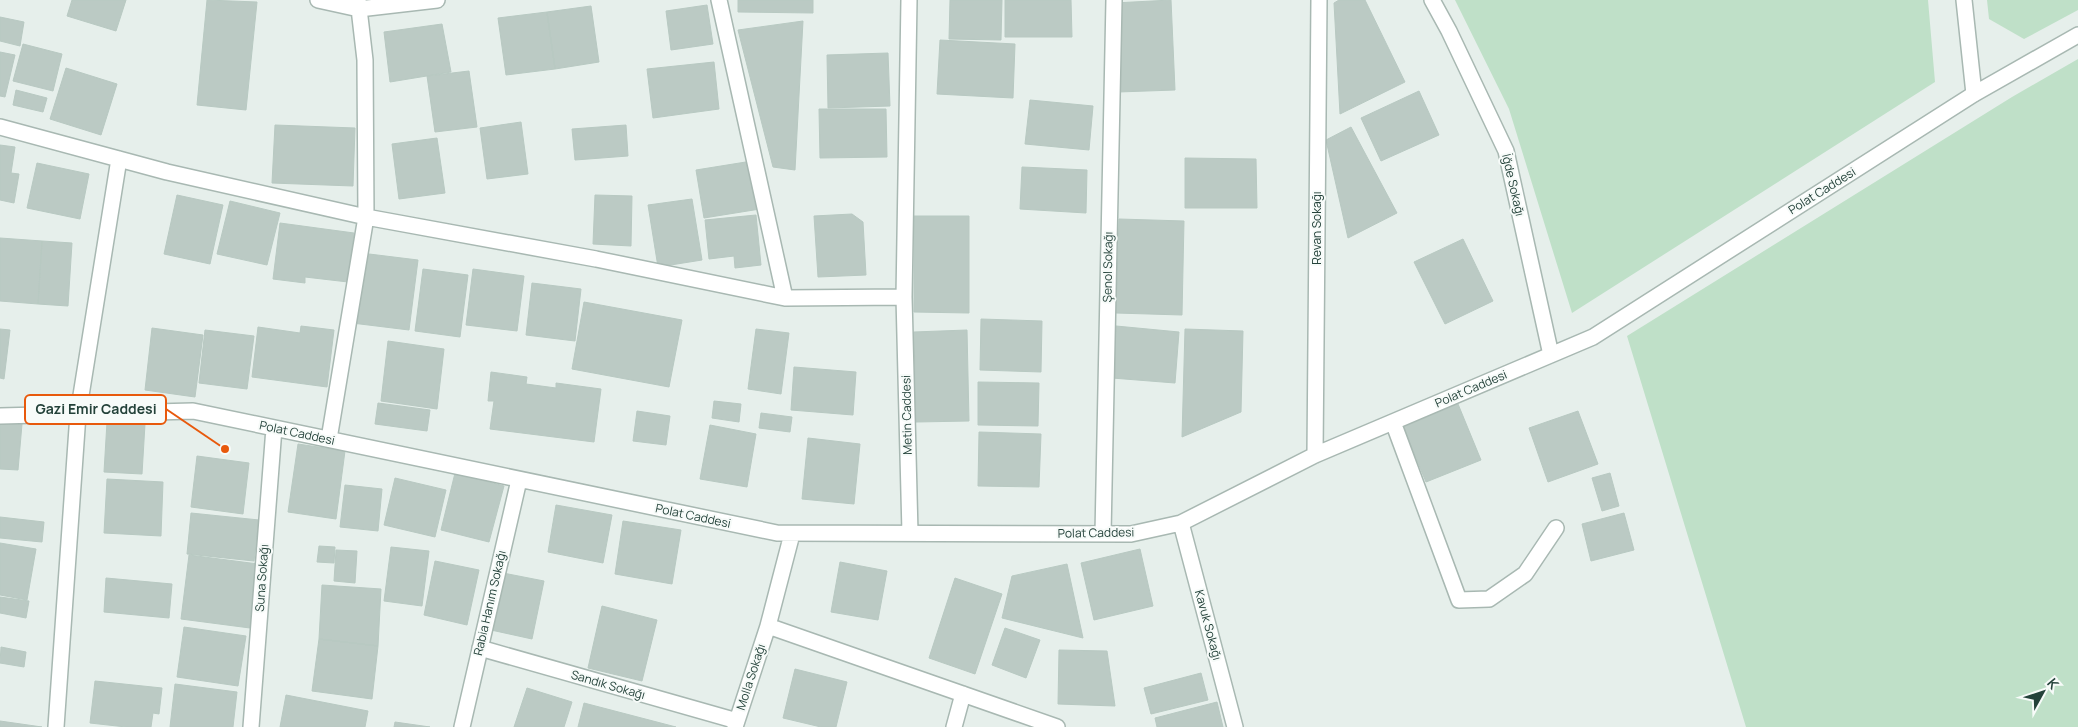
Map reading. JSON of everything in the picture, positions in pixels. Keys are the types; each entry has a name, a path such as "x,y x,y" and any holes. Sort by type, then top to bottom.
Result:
{"street":[{"path":"318,0 358,4 437,0"},
{"path":"719,0 785,298"},
{"name":"Metin Caddesi","path":"909,0 904,297 910,533"},
{"name":"Şenol Sokağı","path":"1103,534 1114,0"},
{"name":"Revan Sokağı","path":"1315,455 1319,0"},
{"name":"İğde Sokağı","path":"1432,0 1449,30 1506,151 1551,355"},
{"path":"1964,0 1974,94"},
{"path":"329,440 366,217 365,60 358,4"},
{"name":"Polat Caddesi","path":"0,416 193,411 777,533 1131,534 1181,523 1315,455 1593,337 1974,94 2078,35"},
{"path":"0,127 167,172 366,217 596,259 785,298 904,297"},
{"path":"56,727 78,414 119,159"},
{"path":"1393,422 1459,600 1489,599 1525,574 1556,528"},
{"name":"Suna Sokağı","path":"250,727 274,428"},
{"name":"Rabia Hanım Sokağı","path":"462,727 519,480"},
{"name":"Kavuk Sokağı","path":"1181,523 1235,727"},
{"name":"Molla Sokağı","path":"736,724 768,626 792,534"},
{"path":"768,626 1057,727"},
{"name":"Sandık Sokağı","path":"480,648 736,724"},
{"path":"954,727 963,694"}],"green space":[{"path":"1455,0 1928,0 1935,82 1572,313 1509,109"},
{"path":"1987,0 2078,0 2078,10 2024,39 1989,19"},
{"path":"2078,59 2078,727 1746,727 1627,336 2012,97"}],"building":[{"path":"72,0 126,0 116,31 67,16"},
{"path":"207,0 257,2 246,110 197,105"},
{"path":"738,0 813,0 813,13 738,12"},
{"path":"950,0 1002,0 1001,40 949,39"},
{"path":"1005,0 1071,0 1072,37 1005,37"},
{"path":"1171,0 1175,90 1118,92 1114,3"},
{"path":"1339,0 1365,0 1405,82 1340,114 1334,3"},
{"path":"707,5 713,44 671,50 666,11"},
{"path":"591,6 599,62 555,69 547,12"},
{"path":"547,12 555,69 506,75 498,18"},
{"path":"0,17 24,22 20,46 0,41"},
{"path":"803,21 795,170 773,167 738,30"},
{"path":"442,24 451,72 390,82 384,32"},
{"path":"940,40 1015,44 1013,98 937,94"},
{"path":"23,44 62,54 53,91 13,81"},
{"path":"0,52 15,55 5,97 0,96"},
{"path":"888,53 890,106 828,108 827,55"},
{"path":"714,62 719,109 653,118 647,69"},
{"path":"66,68 117,84 101,135 50,119"},
{"path":"469,71 477,127 435,132 427,76"},
{"path":"16,90 47,98 43,112 13,105"},
{"path":"1419,91 1439,135 1381,161 1361,118"},
{"path":"1030,100 1093,106 1089,150 1025,144"},
{"path":"819,109 886,109 887,157 820,158"},
{"path":"521,122 528,174 487,179 480,128"},
{"path":"275,125 355,128 353,186 272,183"},
{"path":"626,125 628,156 575,160 572,129"},
{"path":"1351,127 1397,213 1348,238 1326,140"},
{"path":"437,138 445,193 399,199 392,144"},
{"path":"0,145 15,147 11,173 19,174 14,203 0,200"},
{"path":"1185,158 1256,159 1257,208 1185,208"},
{"path":"752,161 760,209 704,218 696,170"},
{"path":"37,163 89,174 80,219 27,208"},
{"path":"1022,167 1087,170 1086,213 1020,209"},
{"path":"177,195 223,205 210,264 164,254"},
{"path":"595,195 632,196 631,246 593,244"},
{"path":"692,199 702,260 658,267 648,205"},
{"path":"230,201 280,213 267,265 217,254"},
{"path":"852,214 863,222 866,275 818,277 814,216"},
{"path":"756,215 761,265 735,268 734,256 709,259 705,220"},
{"path":"914,216 969,216 969,313 914,312"},
{"path":"1119,219 1184,221 1182,315 1116,313"},
{"path":"280,223 354,233 348,282 305,277 305,283 273,279"},
{"path":"0,238 42,241 38,304 0,301"},
{"path":"1463,239 1493,301 1445,324 1414,262"},
{"path":"42,241 72,243 68,306 38,304"},
{"path":"361,253 418,260 409,330 352,323"},
{"path":"423,269 468,275 460,337 415,331"},
{"path":"473,269 524,276 517,331 466,325"},
{"path":"532,283 581,289 575,341 526,335"},
{"path":"584,302 682,320 669,387 572,369"},
{"path":"981,319 1042,321 1041,372 980,370"},
{"path":"301,326 334,330 327,387 252,377 258,327 300,333"},
{"path":"1116,326 1179,332 1175,383 1112,378"},
{"path":"152,328 203,335 195,397 145,390"},
{"path":"0,329 10,330 4,379 0,378"},
{"path":"756,329 789,333 781,394 748,389"},
{"path":"1185,329 1243,331 1241,412 1182,437"},
{"path":"205,330 254,336 247,389 199,383"},
{"path":"967,330 969,421 916,422 914,332"},
{"path":"388,341 444,349 437,409 381,401"},
{"path":"794,367 856,372 853,415 791,410"},
{"path":"491,372 527,377 526,384 556,388 556,383 601,389 594,442 490,429 494,401 488,401"},
{"path":"978,382 1039,383 1038,426 978,425"},
{"path":"714,401 741,404 739,422 712,418"},
{"path":"378,403 430,410 427,431 375,424"},
{"path":"1458,404 1481,460 1426,482 1403,427"},
{"path":"637,411 670,416 666,445 633,441"},
{"path":"1578,411 1598,464 1548,482 1529,428"},
{"path":"761,413 792,417 790,432 759,428"},
{"path":"0,422 22,424 18,470 0,469"},
{"path":"107,422 145,424 142,474 104,472"},
{"path":"710,425 756,434 747,487 700,479"},
{"path":"979,432 1041,434 1039,487 978,486"},
{"path":"808,438 860,444 854,504 802,499"},
{"path":"298,444 345,451 336,519 288,512"},
{"path":"197,456 249,463 243,514 191,507"},
{"path":"455,473 504,486 489,542 441,530"},
{"path":"1610,473 1619,506 1602,511 1592,478"},
{"path":"395,478 446,490 435,537 384,525"},
{"path":"107,479 163,482 161,536 104,533"},
{"path":"345,485 382,489 378,531 340,527"},
{"path":"556,505 612,515 603,563 548,552"},
{"path":"191,513 259,520 254,561 187,554"},
{"path":"1624,513 1634,550 1591,561 1582,524"},
{"path":"0,517 44,522 42,542 0,538"},
{"path":"623,521 681,530 672,584 615,574"},
{"path":"0,543 36,549 27,600 0,595"},
{"path":"319,546 335,547 334,563 317,562"},
{"path":"391,547 429,551 422,606 384,601"},
{"path":"1140,549 1153,606 1094,620 1081,563"},
{"path":"336,550 357,551 355,583 334,581"},
{"path":"189,555 258,564 250,628 181,619"},
{"path":"435,561 479,570 467,625 424,615"},
{"path":"840,562 887,571 878,620 831,612"},
{"path":"1067,564 1083,638 1002,618 1012,576"},
{"path":"503,573 544,581 532,639 491,630"},
{"path":"106,578 172,584 169,618 104,612"},
{"path":"955,578 1002,594 975,674 929,658"},
{"path":"322,585 381,589 378,646 319,639"},
{"path":"0,597 29,601 26,618 0,613"},
{"path":"602,606 657,620 642,681 588,668"},
{"path":"184,627 246,636 238,686 177,677"},
{"path":"1005,628 1040,640 1026,678 992,665"},
{"path":"319,639 378,646 372,699 312,691"},
{"path":"1,647 26,652 24,667 0,663"},
{"path":"1059,650 1107,651 1115,706 1058,704"},
{"path":"795,669 847,682 836,727 821,727 783,718"},
{"path":"1201,673 1208,700 1151,714 1144,688"},
{"path":"95,681 162,688 159,714 153,713 151,727 126,727 90,723"},
{"path":"175,684 237,692 233,727 170,727"},
{"path":"527,688 572,702 564,727 514,727"},
{"path":"286,695 368,711 365,727 280,727"},
{"path":"1217,702 1223,727 1157,727 1155,718"},
{"path":"584,703 676,727 578,727"},
{"path":"0,721 42,727 0,727"},
{"path":"395,722 430,727 394,727"}],"place":[{"name":"Gazi Emir Caddesi","path":"225,449"}]}
